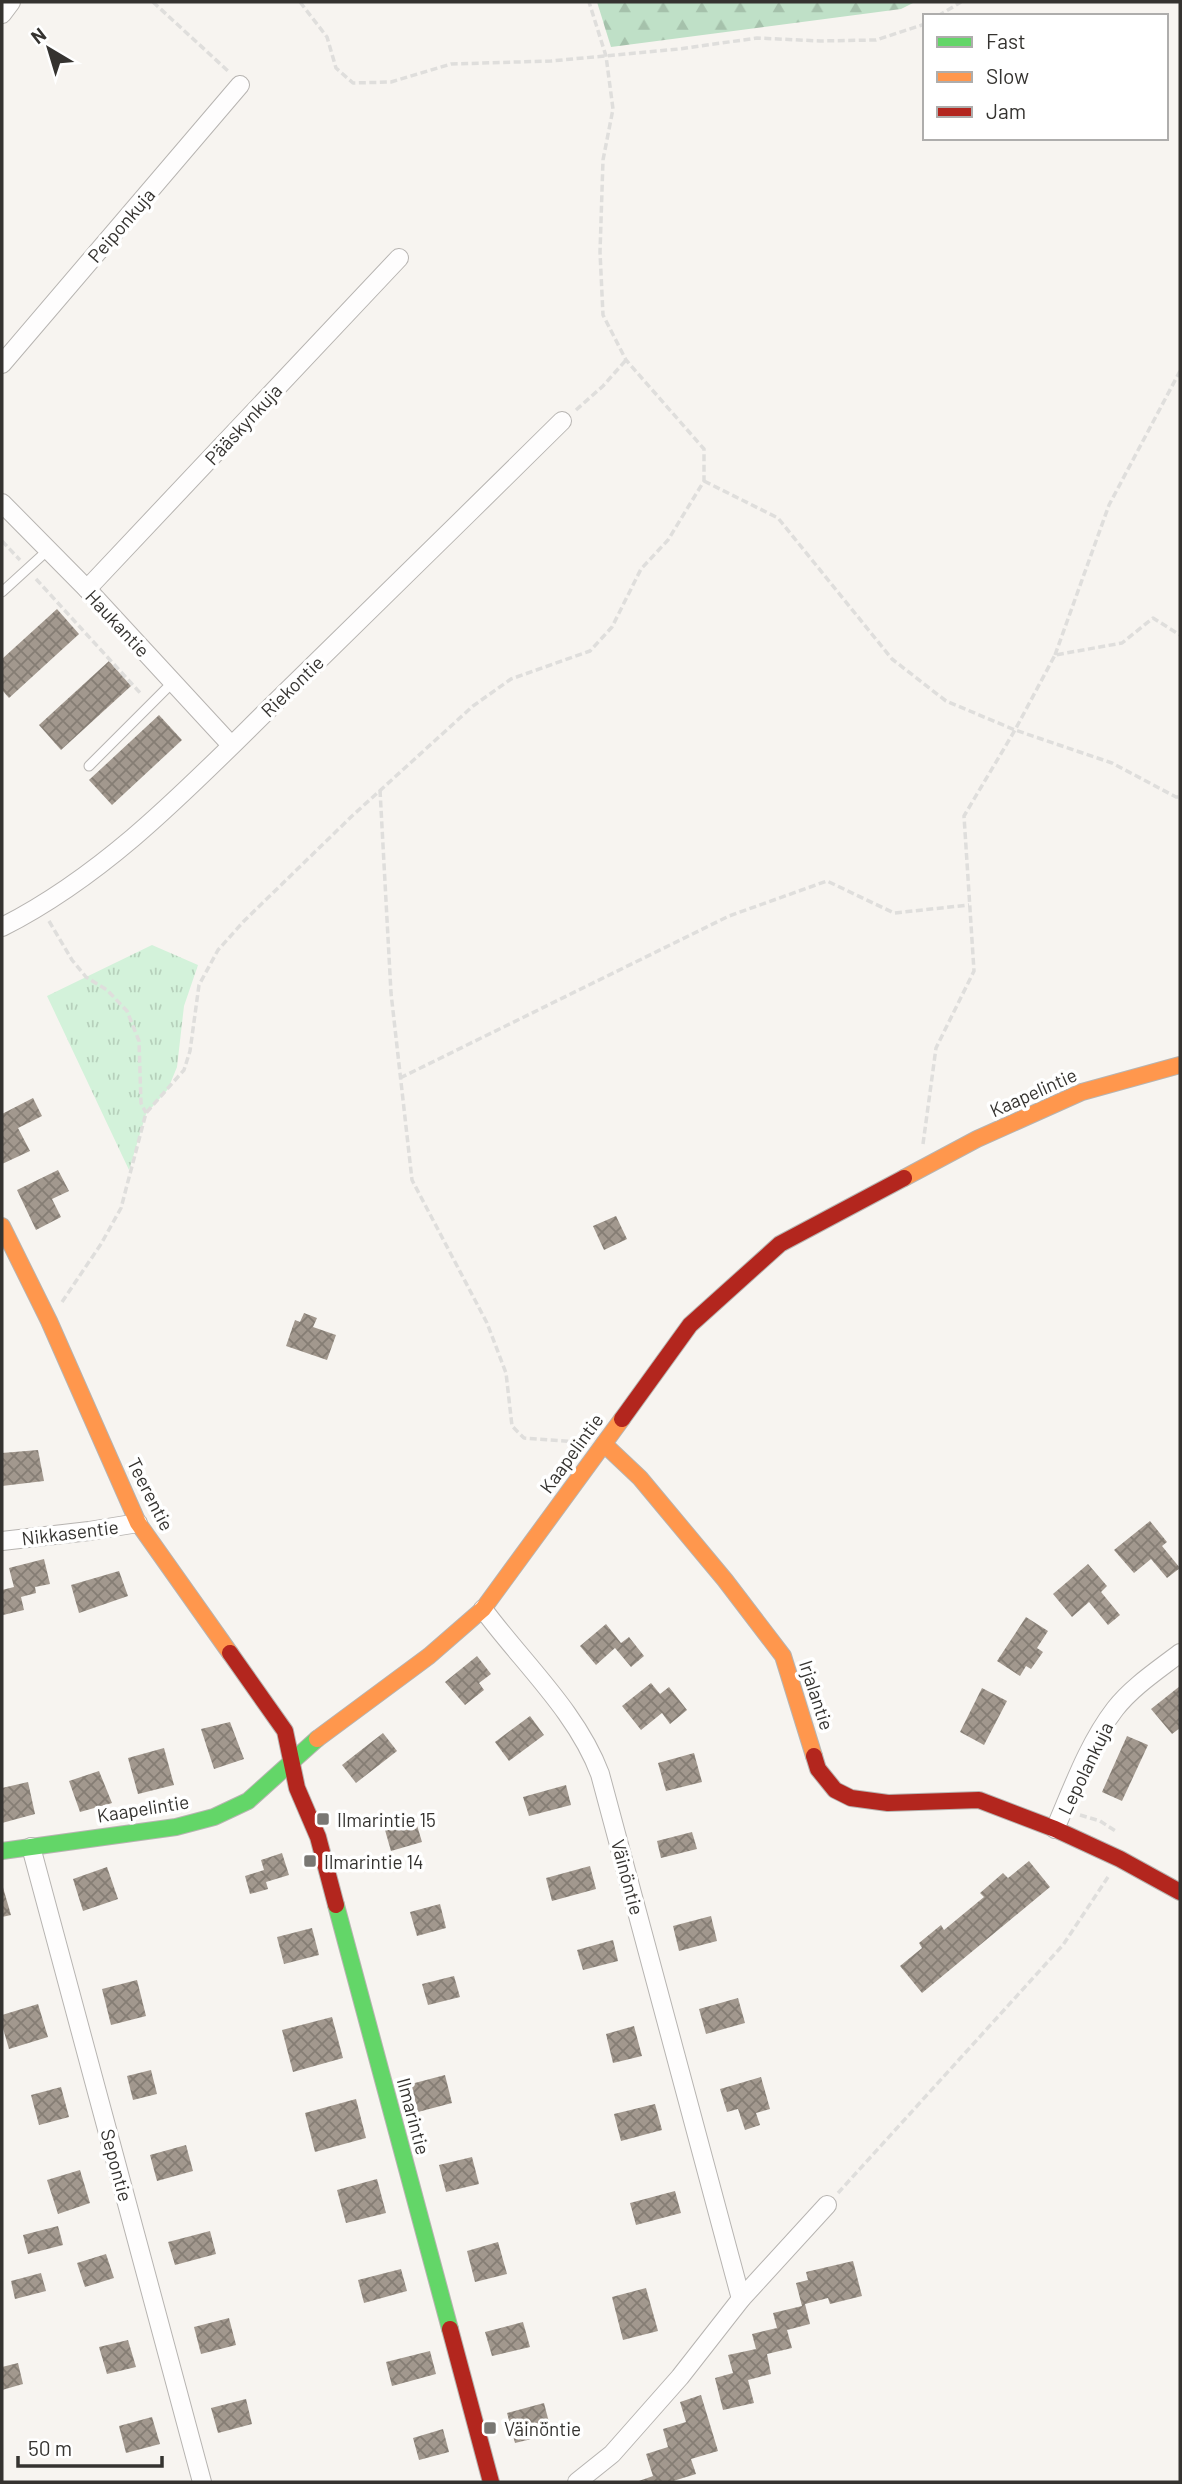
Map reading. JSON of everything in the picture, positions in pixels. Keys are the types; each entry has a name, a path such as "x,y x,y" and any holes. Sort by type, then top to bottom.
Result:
{"street":[{"path":"2,14 11,2"},
{"name":"Peiponkuja","path":"2,364 240,85"},
{"name":"Pääskynkuja","path":"87,589 400,258"},
{"name":"Riekontie","path":"2,927 40,908 127,844 231,746 562,421"},
{"name":"Haukantie","path":"2,503 87,589 231,746"},
{"name":"Kaapelintie","path":"2,1851 176,1827 214,1817 248,1801 326,1731 429,1656 483,1609 690,1325 780,1244 977,1139 1082,1091 1180,1065"},
{"name":"Teerentie","path":"2,1226 49,1321 138,1523 285,1731 291,1763"},
{"name":"Irjalantie","path":"604,1444 640,1478 725,1580 783,1656 818,1769 835,1790 851,1798 888,1803 979,1800 1055,1829 1120,1859 1180,1892"},
{"name":"Nikkasentie","path":"2,1541 138,1523"},
{"name":"Väinöntie","path":"483,1609 591,1749 600,1774 741,2299"},
{"name":"Lepolankuja","path":"1055,1829 1103,1727 1116,1707 1180,1653"},
{"name":"Ilmarintie","path":"291,1763 297,1788 317,1837 491,2482"},
{"name":"Sepontie","path":"31,1847 202,2482"},
{"path":"577,2482 612,2454 680,2377 741,2299 827,2204"}],"lane":[{"path":"2,592 48,550"},
{"path":"89,766 173,682"}],"path":[{"path":"153,2 222,63 240,85"},
{"path":"300,2 327,37 336,68 353,83 391,82 451,64 551,61 757,38 876,40 923,25"},
{"path":"49,1321 102,1244 121,1208 146,1114 184,1070 190,1051 199,985 218,950 244,921 380,790 473,706 511,679 590,650 612,626 641,569 668,540 704,481 704,449 626,360 603,315 600,252 603,160 613,109 606,56 589,2"},
{"path":"941,14 961,2"},
{"path":"562,421 603,386 626,360"},
{"path":"919,1170 936,1048 974,971 964,816 1055,655 1109,505 1180,371"},
{"path":"704,481 778,518 892,659 946,701 1015,730 1112,763 1180,797"},
{"path":"2,541 150,704"},
{"path":"1055,655 1122,643 1153,618 1180,635"},
{"path":"380,790 391,993 412,1180 487,1324 506,1373 512,1426 524,1438 604,1444"},
{"path":"400,1078 729,916 827,881 894,913 969,905"},
{"path":"40,908 72,960 86,977 107,990 127,1011 139,1041 141,1103 146,1114"},
{"path":"827,2204 1063,1945 1120,1859 1126,1846 1118,1833 1100,1821 1063,1810"}],"green space":[{"path":"597,2 915,2 901,9 611,47"},
{"path":"152,945 198,965 184,1006 177,1067 168,1089 146,1114 129,1170 47,996"}],"building":[{"path":"57,609 79,634 9,698 2,690 2,659"},
{"path":"109,661 131,686 61,750 39,725"},
{"path":"159,715 182,740 112,805 89,780"},
{"path":"33,1098 42,1116 18,1128 30,1151 2,1164 2,1114"},
{"path":"58,1170 69,1191 52,1199 61,1217 36,1230 17,1190"},
{"path":"616,1216 627,1239 604,1250 593,1226"},
{"path":"304,1313 317,1318 313,1327 336,1335 327,1360 286,1346 295,1320 300,1322"},
{"path":"38,1450 44,1481 2,1486 2,1453"},
{"path":"1150,1521 1167,1542 1162,1546 1180,1568 1167,1578 1151,1559 1134,1573 1114,1550"},
{"path":"44,1559 50,1584 35,1587 36,1593 21,1597 24,1610 3,1615 2,1590 14,1587 9,1568"},
{"path":"1088,1564 1107,1586 1101,1592 1120,1615 1108,1625 1089,1602 1072,1617 1053,1594"},
{"path":"119,1571 128,1596 79,1613 71,1585"},
{"path":"1026,1617 1048,1631 1037,1648 1043,1652 1031,1669 1026,1666 1020,1676 997,1661"},
{"path":"606,1624 621,1643 629,1637 644,1656 631,1667 615,1648 596,1665 580,1646"},
{"path":"477,1656 491,1674 479,1683 484,1690 465,1705 445,1682"},
{"path":"651,1683 660,1694 669,1687 687,1710 670,1724 662,1713 641,1730 622,1706"},
{"path":"1180,1686 1180,1728 1172,1734 1151,1709"},
{"path":"982,1688 1007,1701 984,1745 960,1732"},
{"path":"530,1716 544,1735 509,1761 495,1742"},
{"path":"230,1722 244,1759 214,1769 201,1729"},
{"path":"383,1733 397,1751 356,1783 342,1765"},
{"path":"1127,1736 1148,1745 1122,1801 1102,1792"},
{"path":"164,1748 174,1785 138,1794 128,1758"},
{"path":"694,1753 702,1782 666,1791 658,1763"},
{"path":"99,1771 112,1803 80,1812 69,1781"},
{"path":"28,1782 35,1814 2,1823 2,1788"},
{"path":"566,1785 571,1805 529,1816 523,1797"},
{"path":"416,1822 422,1842 391,1851 385,1830"},
{"path":"692,1832 697,1849 661,1858 657,1841"},
{"path":"282,1853 289,1875 266,1882 268,1889 250,1894 245,1876 264,1870 261,1860"},
{"path":"1029,1861 1050,1887 922,1993 900,1966 922,1948 919,1943 941,1925 944,1930 984,1897 980,1893 1003,1873 1008,1878"},
{"path":"590,1866 596,1889 552,1901 546,1878"},
{"path":"107,1867 118,1899 83,1911 73,1879"},
{"path":"2,1884 11,1915 2,1917"},
{"path":"440,1904 446,1928 417,1936 410,1912"},
{"path":"711,1916 717,1941 679,1951 673,1926"},
{"path":"312,1928 319,1955 284,1964 277,1937"},
{"path":"613,1940 618,1961 583,1970 577,1950"},
{"path":"454,1976 460,1997 428,2005 422,1984"},
{"path":"137,1980 146,2016 111,2025 102,1989"},
{"path":"738,1998 745,2023 706,2034 699,2009"},
{"path":"38,2004 48,2037 9,2049 2,2015"},
{"path":"332,2017 343,2058 293,2072 282,2030"},
{"path":"634,2026 642,2056 613,2063 606,2034"},
{"path":"151,2070 157,2094 133,2100 127,2076"},
{"path":"445,2075 452,2103 418,2112 411,2084"},
{"path":"761,2077 770,2109 756,2113 760,2125 745,2130 738,2109 727,2112 720,2089"},
{"path":"61,2087 69,2117 39,2125 31,2095"},
{"path":"356,2099 366,2138 315,2152 305,2113"},
{"path":"655,2104 662,2130 621,2141 614,2114"},
{"path":"186,2145 193,2171 157,2181 150,2155"},
{"path":"472,2157 479,2184 446,2192 439,2165"},
{"path":"80,2170 90,2203 58,2214 47,2180"},
{"path":"377,2179 386,2213 346,2223 337,2190"},
{"path":"675,2191 681,2213 636,2225 630,2203"},
{"path":"58,2226 63,2245 28,2254 23,2235"},
{"path":"210,2231 216,2254 175,2265 168,2242"},
{"path":"498,2242 507,2274 475,2282 467,2251"},
{"path":"106,2254 114,2278 85,2287 77,2263"},
{"path":"853,2261 862,2296 830,2304 828,2298 805,2304 810,2324 787,2330 792,2348 767,2354 771,2374 748,2380 754,2403 723,2410 715,2378 733,2373 728,2355 756,2349 752,2334 777,2328 773,2313 802,2306 796,2283 808,2280 806,2272"},
{"path":"401,2269 407,2291 364,2303 358,2280"},
{"path":"41,2273 46,2291 15,2299 11,2281"},
{"path":"646,2288 658,2331 623,2340 612,2297"},
{"path":"229,2318 236,2345 201,2354 194,2327"},
{"path":"523,2322 530,2347 492,2356 485,2332"},
{"path":"128,2340 136,2367 107,2374 99,2347"},
{"path":"430,2351 436,2374 392,2386 386,2362"},
{"path":"18,2363 23,2384 2,2390 2,2367"},
{"path":"701,2395 718,2451 691,2459 696,2474 670,2482 636,2482 653,2476 646,2454 668,2447 663,2429 686,2422 680,2402"},
{"path":"246,2399 252,2424 218,2433 211,2408"},
{"path":"544,2403 552,2434 515,2443 507,2413"},
{"path":"152,2417 160,2444 126,2453 119,2426"},
{"path":"443,2429 449,2452 419,2460 413,2438"}],"traffic: fast":[{"path":"2,1851 176,1827 214,1817 248,1801 317,1739"},
{"path":"336,1905 450,2329"}],"traffic: slow":[{"path":"904,1178 977,1139 1082,1092 1180,1065"},
{"path":"2,1226 49,1321 138,1523 230,1653"},
{"path":"317,1739 429,1656 483,1609 622,1419"},
{"path":"604,1444 640,1478 725,1580 783,1656 814,1756"}],"traffic: jam":[{"path":"622,1419 690,1325 780,1244 904,1178"},
{"path":"230,1653 285,1731 297,1788 318,1837 336,1905"},
{"path":"814,1756 818,1769 835,1790 851,1798 888,1803 979,1800 1055,1829 1120,1859 1180,1892"},
{"path":"450,2329 491,2482"}],"place":[{"name":"Ilmarintie 15","path":"323,1819"},
{"name":"Ilmarintie 14","path":"310,1861"},
{"name":"Väinöntie","path":"490,2428"}]}
